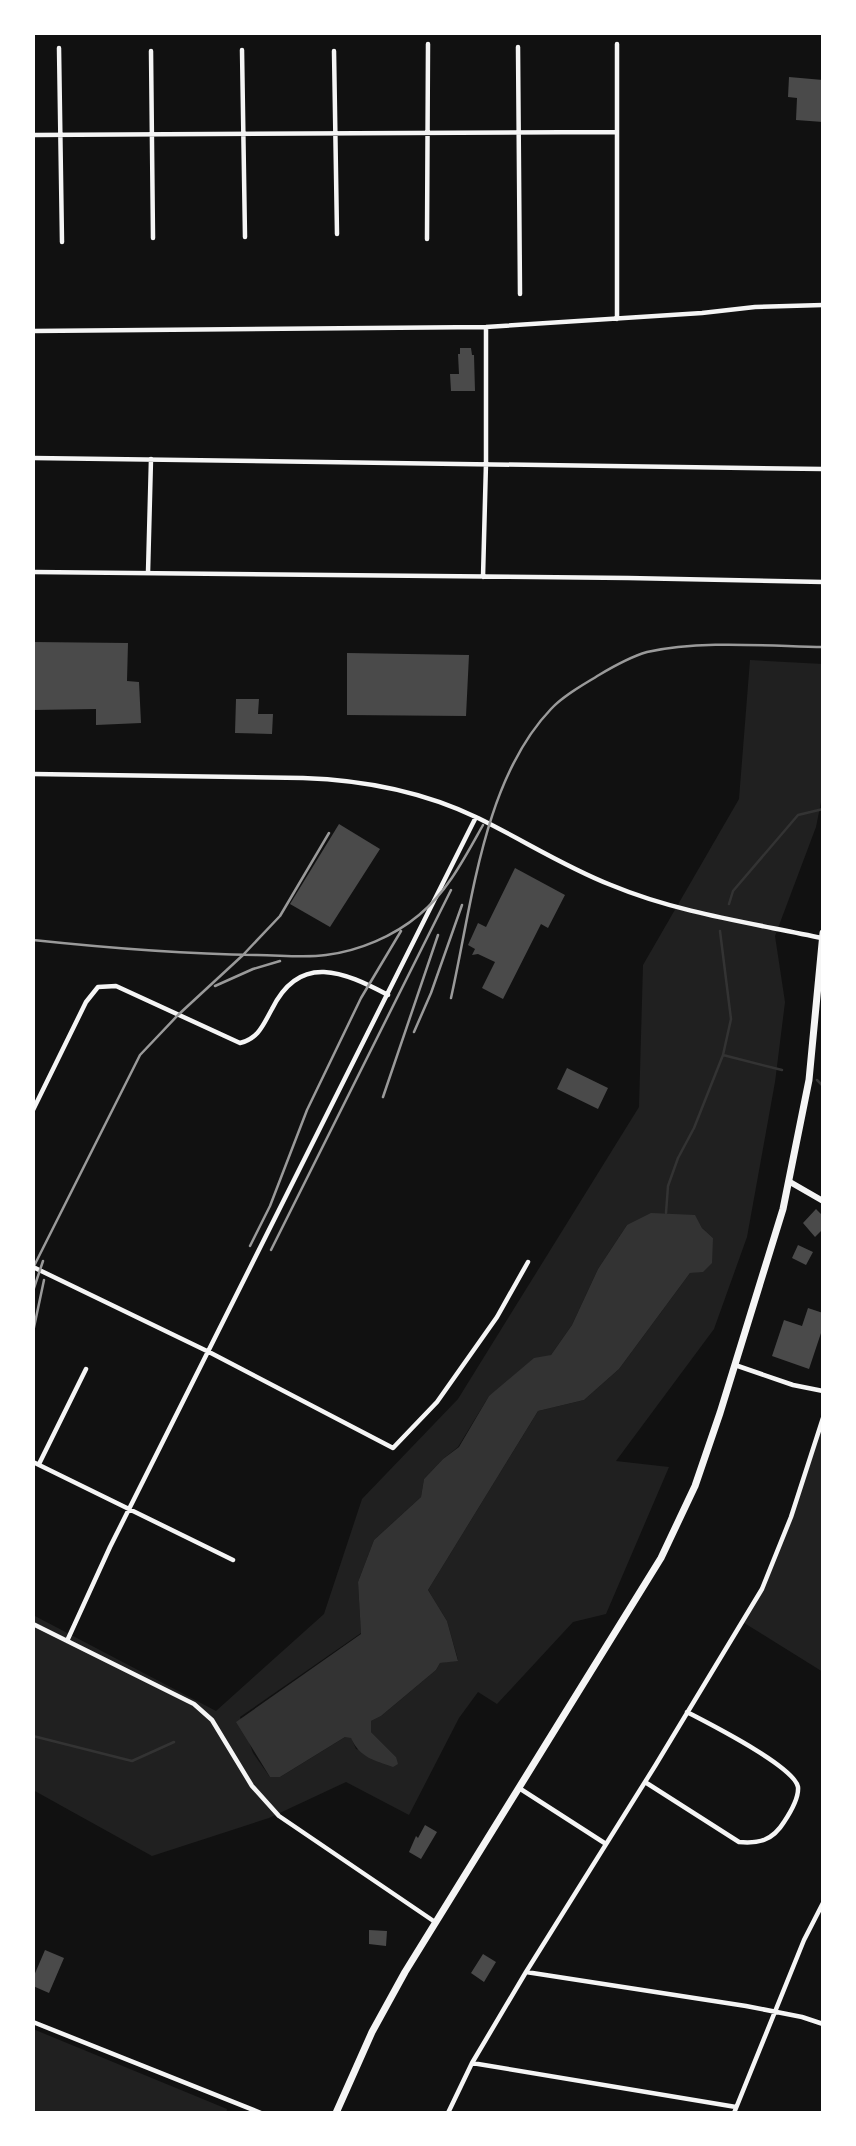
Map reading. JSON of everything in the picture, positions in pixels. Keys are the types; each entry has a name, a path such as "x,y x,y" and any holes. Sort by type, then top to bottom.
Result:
{"main road":[{"path":"336,2113 372,2032 435,1922 673,1536 695,1486 790,1182 809,1080 822,936"},
{"path":"790,1182 823,1201"}],"street":[{"path":"427,239 428,44"},
{"path":"617,44 617,319"},
{"path":"518,47 520,294"},
{"path":"60,48 62,242"},
{"path":"242,50 245,237"},
{"path":"151,51 153,238"},
{"path":"334,51 337,234"},
{"path":"33,135 616,132"},
{"path":"33,331 486,327 755,307 823,305"},
{"path":"483,577 486,327"},
{"path":"33,458 823,468"},
{"path":"148,573 150,459"},
{"path":"33,572 823,582"},
{"path":"33,774 341,779 412,793 476,817 576,869 634,894 719,916 822,936"},
{"path":"66,1641 128,1510 476,817"},
{"path":"33,1111 86,1002 98,987 116,986 240,1043 254,1037 261,1030 278,997 289,984 315,972 338,972 388,995"},
{"path":"33,1267 209,1352 393,1448 437,1402 498,1317 528,1262"},
{"path":"735,1365 793,1385 823,1391"},
{"path":"86,1369 36,1463 233,1560"},
{"path":"448,2113 472,2063 526,1972 757,1597 772,1568 792,1517 823,1418"},
{"path":"33,1624 194,1704 212,1720 252,1786 279,1816 435,1922"},
{"path":"645,1782 739,1842 757,1843 778,1833 791,1811 799,1789 795,1778 769,1757 687,1712"},
{"path":"519,1788 606,1844"},
{"path":"472,2063 735,2110 804,1940 823,1903"},
{"path":"526,1972 776,2012 823,2024"},
{"path":"33,2022 261,2113"}],"shaded area":[{"path":"750,660 823,664 823,792 816,827 775,936 785,1002 775,1082 747,1237 714,1329 616,1461 669,1467 606,1614 573,1622 497,1704 478,1692 459,1718 409,1815 346,1782 269,1818 152,1856 33,1790 33,1615 216,1711 324,1614 362,1499 458,1399 639,1107 643,965 739,799","holes":["695,1216 702,1228 713,1238 703,1271 690,1273 619,1369 584,1400 538,1411 428,1590 447,1621 458,1660 440,1663 436,1670 381,1716 371,1721 371,1732 396,1757 356,1749 351,1737 345,1737 280,1777 270,1777 253,1753 240,1717 361,1633 358,1582 374,1540 421,1497 424,1479 458,1447 489,1396 551,1355 572,1325 598,1269 627,1225"]},
{"path":"651,1213 695,1215 702,1228 713,1238 712,1263 703,1272 690,1273 619,1369 584,1400 538,1411 428,1590 447,1621 458,1661 440,1663 436,1670 381,1716 371,1721 371,1732 396,1757 398,1764 393,1767 368,1757 351,1738 345,1737 280,1777 270,1777 236,1722 361,1634 358,1582 374,1540 421,1497 424,1479 459,1447 489,1396 534,1358 551,1355 572,1325 598,1269 627,1225"},
{"path":"823,1418 823,1672 741,1621 772,1568"},
{"path":"33,2029 227,2109 226,2113 33,2113"}],"building":[{"path":"789,77 823,80 823,122 796,120 797,98 788,97"},
{"path":"460,348 471,348 474,355 475,391 451,391 450,374 459,374"},
{"path":"33,642 128,643 127,681 139,682 141,723 96,725 96,709 33,710"},
{"path":"347,653 469,655 466,716 347,715"},
{"path":"236,699 259,699 258,714 273,714 272,734 235,733"},
{"path":"339,824 380,849 330,927 290,904"},
{"path":"515,868 565,895 548,928 541,924 503,999 482,988 495,962 478,954 472,955 475,949 468,945 478,923 486,927"},
{"path":"567,1068 608,1088 598,1109 557,1089"},
{"path":"816,1209 823,1216 823,1229 815,1237 803,1223"},
{"path":"798,1245 813,1252 806,1265 792,1258"},
{"path":"808,1308 823,1313 823,1327 809,1369 772,1356 784,1320 802,1326"},
{"path":"425,1825 437,1832 421,1859 409,1852 416,1836 418,1838"},
{"path":"369,1930 387,1931 386,1946 369,1944"},
{"path":"45,1950 64,1958 49,1993 33,1986 33,1978"},
{"path":"483,1954 496,1962 484,1982 471,1973"}],"waterway":[{"path":"729,904 733,891 798,815 823,809"},
{"path":"666,1213 668,1186 723,1055 731,1019 720,931"},
{"path":"723,1055 782,1070"},
{"path":"817,1080 823,1086"},
{"path":"33,1736 132,1761 174,1742"}],"railway":[{"path":"451,998 474,884 495,807 528,738 556,704 610,668 647,652 711,645 823,647"},
{"path":"33,940 229,954 309,956 351,950 399,930 429,906 455,873 483,825"},
{"path":"33,1268 140,1055 280,916 329,833"},
{"path":"271,1250 451,890"},
{"path":"414,1032 431,993 462,905"},
{"path":"250,1246 270,1206 307,1110 361,998 401,931"},
{"path":"383,1097 438,935"},
{"path":"215,986 253,969 280,961"},
{"path":"33,1291 43,1261"},
{"path":"33,1332 44,1280"}]}
